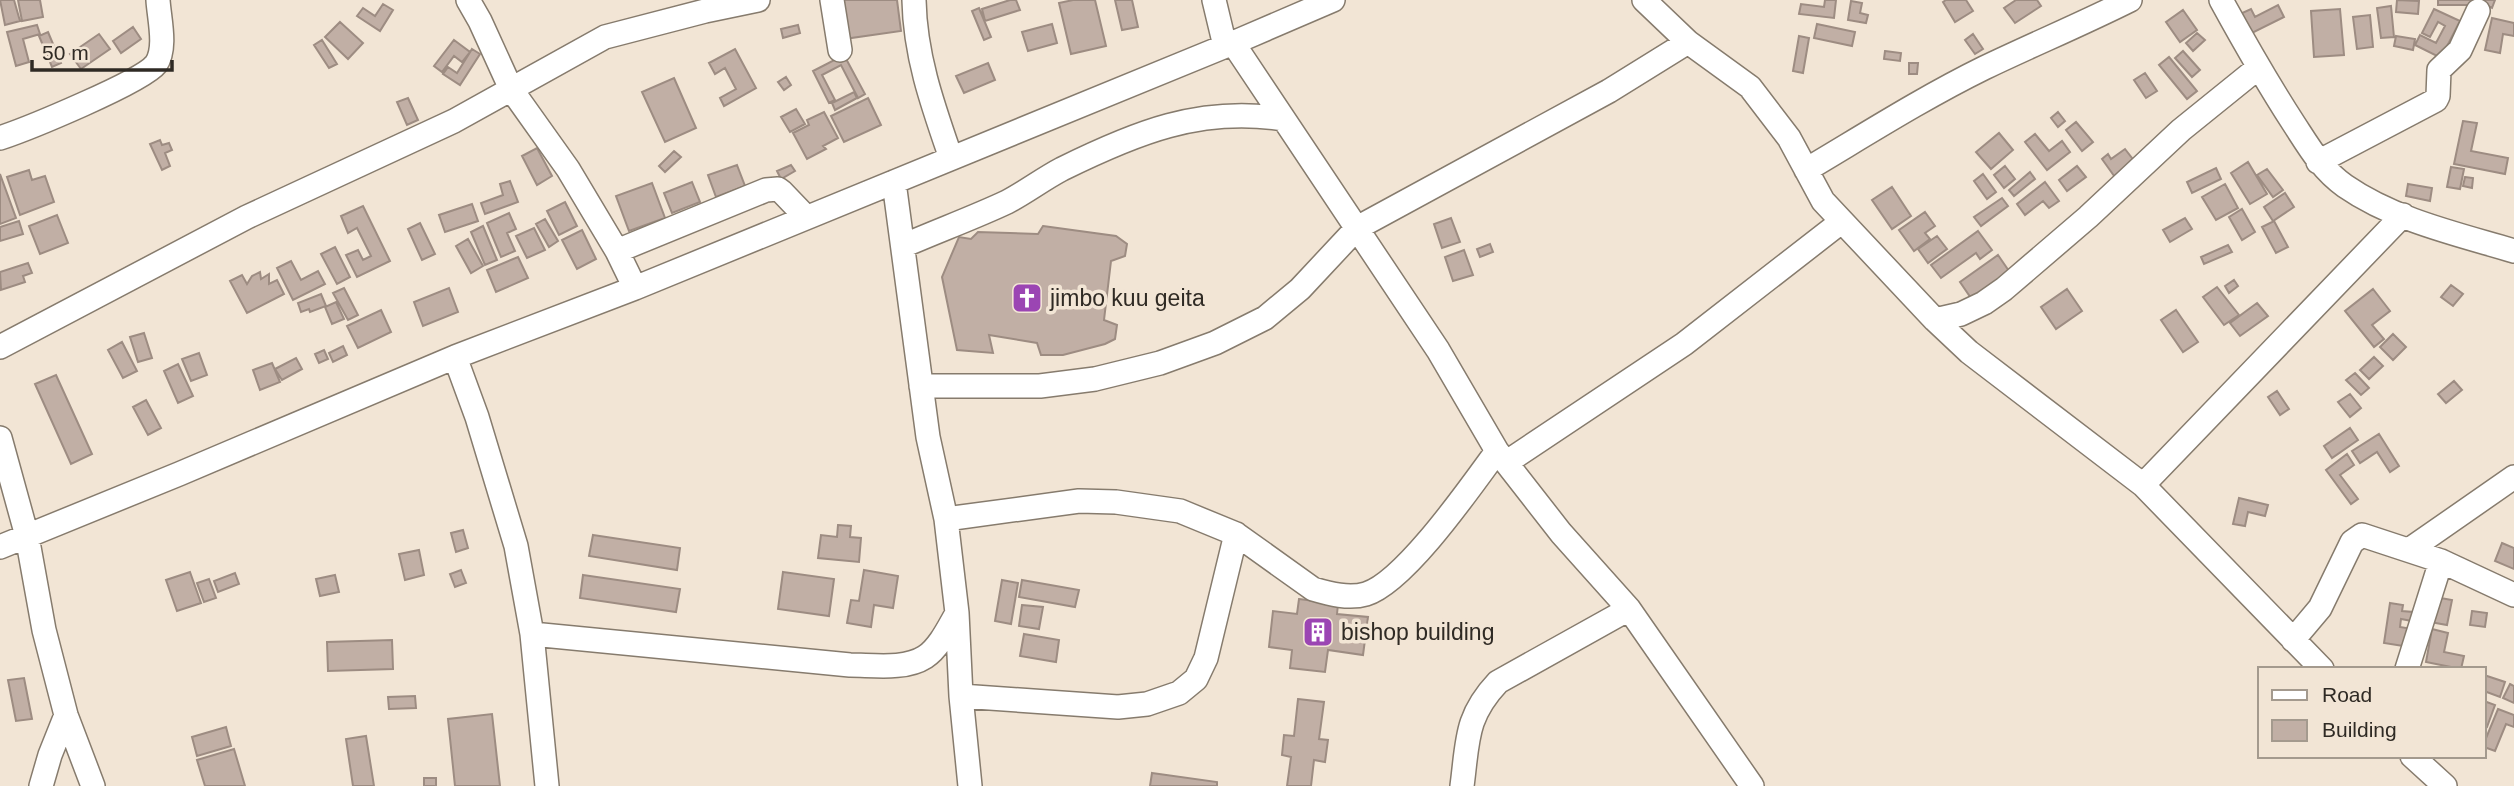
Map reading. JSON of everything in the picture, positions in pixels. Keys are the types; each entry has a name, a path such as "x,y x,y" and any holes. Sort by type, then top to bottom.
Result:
{"street":[{"path":"0,138 94,99 155,65 160,54 158,0"},
{"path":"468,0 511,89 568,169 617,251 635,288"},
{"path":"0,347 247,217 454,121 605,37 758,0"},
{"path":"832,0 840,50"},
{"path":"914,0 917,44 924,78 951,159"},
{"path":"1214,0 1229,45 1357,228 1438,350 1502,456 1561,533 1629,609 1752,786"},
{"path":"0,547 455,357 635,288 1333,0"},
{"path":"1644,0 1688,42 1750,87 1789,138 1823,201 1935,320 1969,352 2143,485 2320,667"},
{"path":"1807,170 1896,116 1984,68 2071,30 2130,0"},
{"path":"2221,0 2318,162 2371,202 2514,251"},
{"path":"2318,162 2435,100 2438,96 2439,70 2460,50 2478,11"},
{"path":"921,386 1040,386 1095,379 1160,363 1215,343 1265,318 1300,289 1357,228 1609,91 1688,42"},
{"path":"1935,320 1961,314 2004,289 2088,217 2181,130 2259,67"},
{"path":"903,246 1009,201 1061,170 1175,122 1252,114 1283,119"},
{"path":"894,182 928,437 946,519 957,613 961,696 970,786"},
{"path":"617,251 766,190 778,189 806,217"},
{"path":"2143,485 2403,215"},
{"path":"946,519 1079,501 1116,502 1180,511 1236,534 1313,589 1343,596 1366,594 1392,578 1502,456 1684,344 1841,222"},
{"path":"455,357 477,416 516,546 532,635 547,786"},
{"path":"0,438 27,536 44,631 66,715 93,786"},
{"path":"2409,550 2514,477"},
{"path":"961,696 1118,707 1147,704 1179,693 1196,679 1206,658 1236,534"},
{"path":"2293,640 2320,608 2357,536 2367,535 2441,561 2514,594"},
{"path":"2408,667 2441,561"},
{"path":"1462,786 1472,718 1482,700 1498,682 1629,609"},
{"path":"532,635 850,665 898,666 926,657 944,636 957,613"},
{"path":"41,786 66,715"},
{"path":"50,755 54,786"},
{"path":"2414,758 2445,786"}],"building":[{"path":"0,0 14,0 20,21 5,25"},
{"path":"18,0 40,0 43,17 22,21"},
{"path":"839,0 897,0 901,31 844,39"},
{"path":"1016,0 1020,10 985,21 982,9"},
{"path":"1095,0 1106,46 1071,54 1059,3"},
{"path":"1115,0 1132,0 1138,27 1122,30"},
{"path":"1825,0 1836,0 1834,18 1799,14 1801,4 1824,7"},
{"path":"1966,0 1973,11 1955,22 1943,2"},
{"path":"2016,0 2037,0 2041,6 2015,23 2004,8"},
{"path":"2397,0 2419,1 2418,14 2396,12"},
{"path":"2438,0 2475,0 2475,5 2438,5"},
{"path":"2495,0 2492,8 2479,2"},
{"path":"1851,1 1862,3 1860,13 1868,15 1866,23 1848,20"},
{"path":"383,4 393,10 380,31 357,16 363,8 375,16"},
{"path":"2278,5 2284,17 2250,34 2240,14 2251,9 2255,17"},
{"path":"2391,6 2394,37 2381,38 2377,8"},
{"path":"979,8 991,37 984,40 972,11"},
{"path":"2340,9 2344,55 2314,57 2311,11"},
{"path":"2434,9 2460,21 2441,58 2415,45 2420,35 2436,43 2445,26 2438,22 2430,37 2422,33"},
{"path":"2183,10 2197,30 2180,42 2166,22"},
{"path":"2370,15 2373,47 2357,49 2353,17"},
{"path":"2492,18 2514,23 2514,36 2503,34 2500,53 2485,50"},
{"path":"340,22 363,43 348,59 325,37"},
{"path":"1052,24 1057,43 1028,51 1022,32"},
{"path":"1817,24 1855,32 1852,46 1814,38"},
{"path":"37,25 40,34 23,39 29,62 16,66 7,32"},
{"path":"798,25 800,33 783,38 781,29"},
{"path":"133,27 141,39 121,53 113,41"},
{"path":"48,32 61,63 52,67 39,36"},
{"path":"2197,33 2205,40 2193,51 2186,43"},
{"path":"99,34 110,49 81,69 70,54"},
{"path":"1973,34 1983,49 1975,54 1965,40"},
{"path":"1799,36 1809,38 1803,73 1793,71"},
{"path":"2396,36 2415,39 2413,50 2394,46"},
{"path":"322,40 337,64 329,68 314,45"},
{"path":"454,40 470,52 462,62 454,56 442,72 434,66"},
{"path":"472,49 480,54 460,85 443,74 448,67 457,73"},
{"path":"735,49 756,88 724,106 720,98 736,89 725,68 715,74 709,63"},
{"path":"1885,51 1901,53 1900,61 1884,59"},
{"path":"2183,51 2200,70 2192,77 2175,58"},
{"path":"844,55 865,94 858,98 841,65 822,75 835,100 829,103 813,71"},
{"path":"2169,57 2197,91 2187,99 2159,65"},
{"path":"988,63 995,80 964,93 956,76"},
{"path":"1909,63 1918,63 1917,74 1909,74"},
{"path":"2145,73 2157,91 2146,98 2134,80"},
{"path":"786,77 791,85 784,90 778,82"},
{"path":"674,78 696,128 665,142 642,92"},
{"path":"854,92 857,98 835,110 832,103"},
{"path":"408,98 418,120 407,125 397,102"},
{"path":"868,98 881,125 844,142 831,116"},
{"path":"796,109 805,124 790,132 781,117"},
{"path":"824,112 838,138 823,146 826,149 807,159 793,133 809,125 807,120"},
{"path":"2058,112 2065,121 2058,127 2051,118"},
{"path":"2463,121 2477,123 2471,151 2508,158 2505,174 2454,164"},
{"path":"2076,122 2093,142 2082,151 2066,130"},
{"path":"1999,133 2013,150 1991,169 1976,152"},
{"path":"2035,134 2049,151 2062,141 2070,152 2047,170 2025,142"},
{"path":"160,140 162,145 169,143 172,150 165,153 170,166 162,170 150,144"},
{"path":"537,148 552,176 537,185 522,156"},
{"path":"2125,149 2135,162 2117,180 2102,159 2108,154 2111,159"},
{"path":"674,151 681,157 665,172 659,166"},
{"path":"2248,162 2267,194 2250,204 2231,173"},
{"path":"737,165 745,186 716,197 708,175"},
{"path":"791,165 795,171 781,179 777,171"},
{"path":"2005,166 2015,179 2004,188 1994,175"},
{"path":"2077,166 2086,177 2067,191 2059,180"},
{"path":"2451,167 2464,169 2460,189 2447,187"},
{"path":"2216,168 2221,179 2192,193 2187,182"},
{"path":"2267,169 2283,190 2273,197 2257,175"},
{"path":"29,170 32,180 45,176 54,202 20,215 7,177"},
{"path":"2030,172 2035,179 2014,196 2009,190"},
{"path":"0,174 16,218 0,224"},
{"path":"1983,174 1996,192 1987,199 1974,181"},
{"path":"2465,177 2473,178 2472,188 2463,186"},
{"path":"510,181 518,202 485,214 481,203 503,195 500,184"},
{"path":"692,182 700,202 672,213 664,193"},
{"path":"2045,182 2059,201 2049,208 2043,201 2025,215 2017,204"},
{"path":"652,183 665,218 629,231 616,196"},
{"path":"2225,184 2238,208 2216,220 2202,197"},
{"path":"2408,184 2432,188 2430,201 2406,196"},
{"path":"1892,187 1911,216 1892,229 1872,200"},
{"path":"2285,193 2294,207 2273,221 2264,207"},
{"path":"2002,198 2008,206 1981,226 1974,217"},
{"path":"565,202 577,226 559,235 547,211"},
{"path":"472,204 478,221 445,232 439,215"},
{"path":"363,206 390,261 357,277 346,255 358,250 363,260 371,256 357,228 348,233 341,216"},
{"path":"2242,209 2255,232 2242,240 2229,217"},
{"path":"1925,212 1935,226 1925,233 1930,239 1914,251 1899,230"},
{"path":"509,213 516,229 507,233 515,251 501,257 487,223"},
{"path":"57,215 68,243 40,254 29,226"},
{"path":"1451,218 1460,242 1442,248 1434,224"},
{"path":"2185,218 2192,229 2170,242 2163,230"},
{"path":"545,219 558,241 549,247 536,224"},
{"path":"19,221 23,234 0,241 0,227"},
{"path":"2274,221 2288,247 2276,253 2262,227"},
{"path":"420,223 435,254 422,260 408,229"},
{"path":"483,226 497,260 485,265 471,232"},
{"name":"jimbo kuu geita","path":"1043,226 1116,236 1127,244 1125,256 1111,261 1104,320 1117,325 1115,339 1063,355 1041,355 1037,343 989,335 993,353 957,350 942,277 959,237 971,239 978,232 1038,234"},
{"path":"534,228 545,250 527,258 516,236"},
{"path":"582,230 596,259 577,269 562,240"},
{"path":"1978,231 1992,250 1980,259 1976,253 1941,278 1931,265"},
{"path":"1937,236 1947,249 1928,263 1918,249"},
{"path":"468,239 483,266 471,273 456,246"},
{"path":"1490,244 1493,252 1480,257 1477,249"},
{"path":"2228,245 2232,252 2204,264 2201,257"},
{"path":"335,247 350,277 337,284 321,254"},
{"path":"1464,250 1473,275 1453,281 1445,257"},
{"path":"1998,255 2011,274 1973,301 1960,282"},
{"path":"518,257 528,278 496,292 487,270"},
{"path":"291,261 301,280 318,271 325,284 293,300 277,268"},
{"path":"28,263 32,273 23,276 25,282 1,290 0,272"},
{"path":"260,272 261,279 269,274 269,284 277,280 284,294 247,313 230,281 242,275 247,284 252,276"},
{"path":"2234,280 2238,286 2229,293 2225,286"},
{"path":"2451,285 2463,294 2453,306 2441,297"},
{"path":"2217,287 2239,315 2224,325 2203,297"},
{"path":"344,288 358,315 348,320 333,293"},
{"path":"449,288 458,312 423,326 414,302"},
{"path":"2067,289 2082,311 2056,329 2041,307"},
{"path":"2373,289 2390,311 2372,325 2384,339 2374,347 2345,311"},
{"path":"321,294 326,306 310,312 309,309 301,312 298,303"},
{"path":"336,302 344,319 332,324 325,307"},
{"path":"2257,303 2268,316 2240,336 2230,323"},
{"path":"381,310 391,332 358,348 347,326"},
{"path":"2176,310 2198,342 2183,352 2161,320"},
{"path":"144,333 152,358 138,362 130,337"},
{"path":"2393,334 2406,347 2393,360 2380,347"},
{"path":"122,342 137,371 123,378 108,350"},
{"path":"343,346 347,355 333,362 329,353"},
{"path":"324,350 328,359 319,363 315,354"},
{"path":"199,353 207,375 191,381 182,359"},
{"path":"2374,357 2383,366 2369,379 2360,370"},
{"path":"296,358 302,369 282,380 275,369"},
{"path":"272,363 280,382 260,390 253,370"},
{"path":"178,364 193,396 178,403 164,371"},
{"path":"2355,373 2369,388 2361,395 2346,380"},
{"path":"56,375 92,454 71,464 35,384"},
{"path":"2454,381 2462,390 2446,403 2438,394"},
{"path":"2277,391 2289,409 2280,415 2268,397"},
{"path":"2350,394 2361,408 2350,417 2338,402"},
{"path":"146,400 161,428 148,435 133,407"},
{"path":"2350,428 2358,440 2332,458 2324,446"},
{"path":"2379,434 2399,466 2390,472 2377,452 2360,463 2352,451"},
{"path":"2347,454 2354,465 2340,475 2358,499 2351,504 2326,470"},
{"path":"2239,498 2268,505 2265,516 2248,512 2245,526 2233,524"},
{"path":"838,525 851,526 850,537 861,538 859,562 818,558 821,535 837,537"},
{"path":"463,530 468,548 456,552 451,533"},
{"path":"593,535 680,548 677,570 589,556"},
{"path":"2502,543 2514,548 2514,569 2495,561"},
{"path":"419,550 424,575 405,580 399,554"},
{"path":"461,570 466,583 455,587 450,574"},
{"path":"864,570 898,576 893,608 874,605 871,627 847,623 851,600 859,601"},
{"path":"190,572 201,603 177,611 166,580"},
{"path":"783,572 834,579 829,616 778,609"},
{"path":"235,573 239,584 218,592 214,581"},
{"path":"335,575 339,592 320,596 316,579"},
{"path":"583,575 680,589 676,612 580,598"},
{"path":"209,579 216,598 204,602 197,583"},
{"path":"1002,580 1018,583 1011,624 995,621"},
{"path":"1022,580 1079,590 1075,607 1019,597"},
{"path":"2435,597 2452,600 2447,625 2430,622"},
{"name":"bishop building","path":"1299,599 1338,604 1337,614 1368,617 1363,655 1328,650 1325,672 1290,668 1292,650 1269,647 1273,611 1297,614"},
{"path":"2390,603 2403,605 2402,611 2413,612 2412,621 2401,619 2400,627 2412,629 2410,647 2384,643"},
{"path":"1022,605 1043,607 1039,629 1019,626"},
{"path":"2472,611 2487,613 2485,627 2470,625"},
{"path":"2432,629 2448,633 2444,652 2464,656 2461,667 2426,662"},
{"path":"1024,634 1059,640 1056,662 1020,656"},
{"path":"392,640 393,669 328,671 327,642"},
{"path":"2486,676 2505,682 2500,697 2486,692"},
{"path":"24,678 32,719 16,721 8,680"},
{"path":"2510,684 2514,686 2514,703 2503,698"},
{"path":"415,696 416,708 389,709 388,697"},
{"path":"1298,699 1324,702 1319,739 1328,740 1325,762 1314,760 1311,786 1287,786 1291,757 1282,755 1284,735 1294,736"},
{"path":"2486,702 2495,705 2486,727"},
{"path":"2498,709 2514,715 2514,727 2506,724 2495,751 2486,748 2486,738"},
{"path":"492,714 500,786 455,786 448,719"},
{"path":"226,727 231,746 197,756 192,737"},
{"path":"366,736 374,786 353,786 346,739"},
{"path":"234,749 245,786 205,786 197,760"},
{"path":"1152,773 1217,782 1217,786 1150,786"},
{"path":"424,778 436,778 436,786 424,786"}],"place":[{"name":"jimbo kuu geita","path":"1027,298"},
{"name":"bishop building","path":"1318,632"}]}
